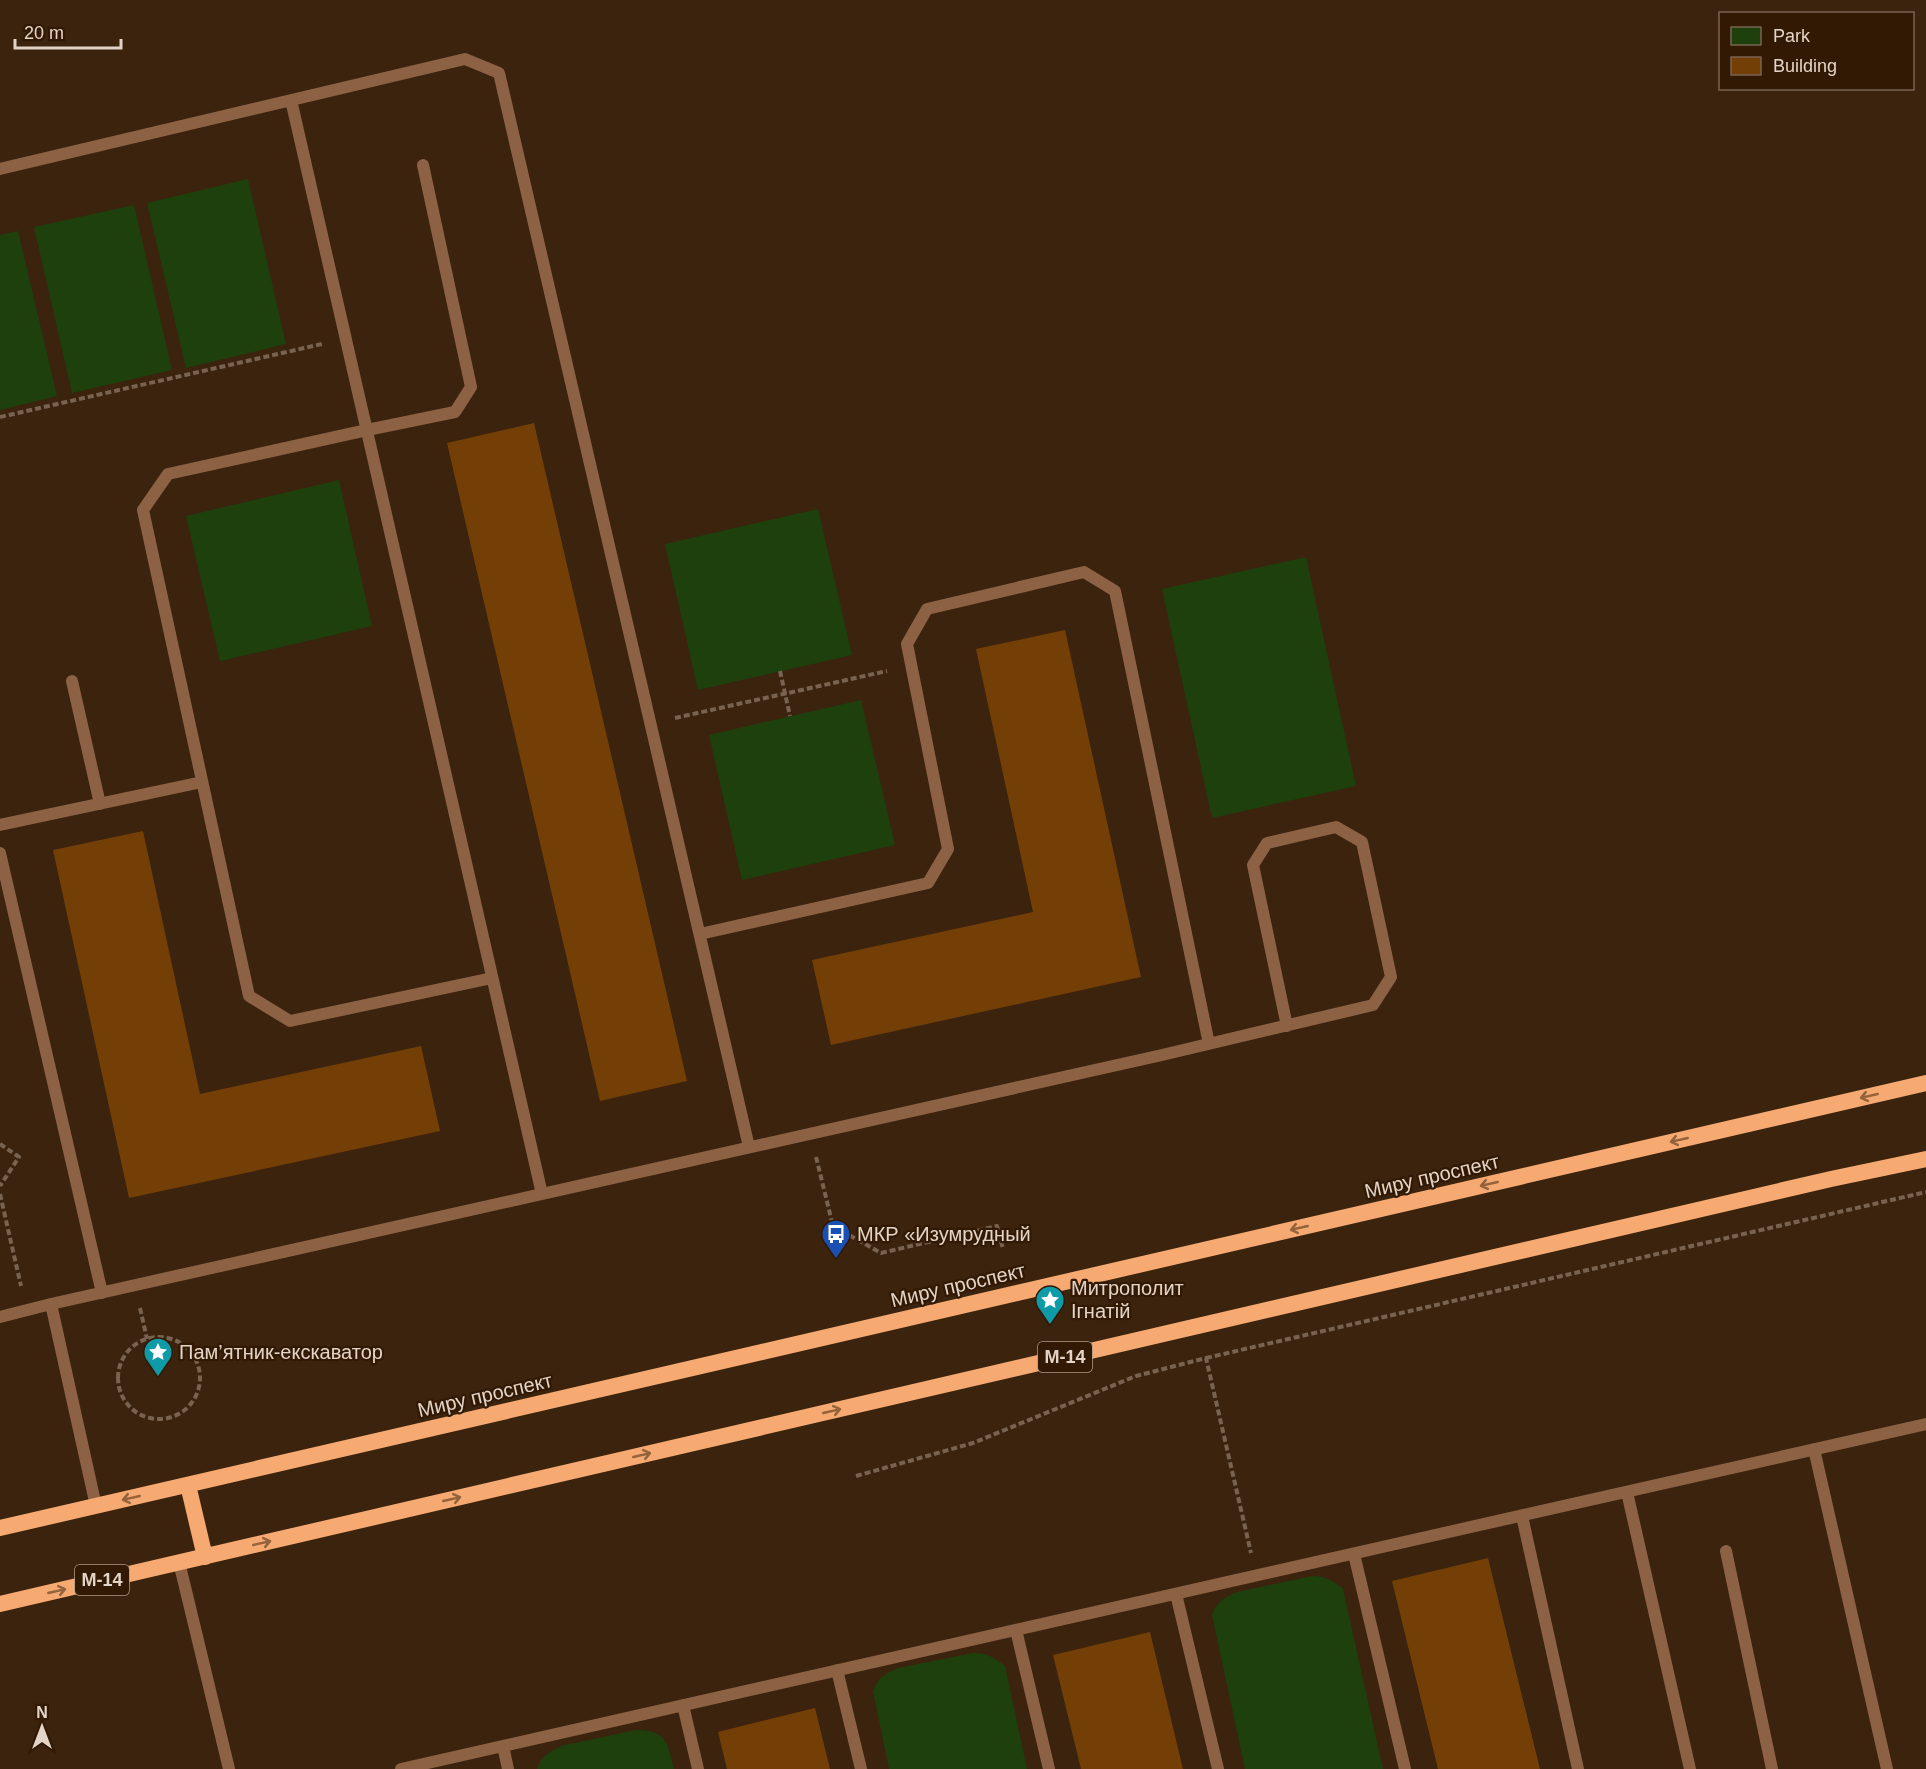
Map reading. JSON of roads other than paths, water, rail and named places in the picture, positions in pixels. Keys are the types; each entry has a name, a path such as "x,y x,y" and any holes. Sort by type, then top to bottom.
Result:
{"highway":[{"name":"Миру проспект","path":"0,1528 1926,1083"},
{"name":"М-14","path":"0,1604 1831,1179 1926,1159"},
{"path":"188,1485 205,1557"}],"lane":[{"path":"0,168 465,59 499,73 749,1147"},
{"path":"291,100 542,1194"},
{"path":"423,165 471,387 455,412 168,474 142,510 249,996 290,1021 492,978"},
{"path":"700,934 928,883 948,849 908,644 927,609 1084,572 1115,591 1209,1044"},
{"path":"72,681 100,804"},
{"path":"0,825 202,782"},
{"path":"0,1317 1209,1044 1287,1026 1373,1005 1391,977 1362,842 1336,827 1267,843 1253,865 1287,1026"},
{"path":"0,853 102,1293"},
{"path":"51,1304 96,1506"},
{"path":"401,1769 1926,1424"},
{"path":"1814,1449 1887,1769"},
{"path":"1627,1492 1690,1769"},
{"path":"1522,1516 1578,1769"},
{"path":"1726,1551 1772,1769"},
{"path":"1354,1554 1405,1769"},
{"path":"179,1563 229,1769"},
{"path":"1176,1594 1218,1769"},
{"path":"1016,1630 1049,1769"},
{"path":"837,1670 861,1769"},
{"path":"683,1706 698,1769"},
{"path":"503,1746 508,1769"}],"place":[{"name":"МКР «Изумрудный","path":"836,1260"},
{"name":"Митрополит Ігнатій","path":"1050,1326"},
{"name":"Пам’ятник-екскаватор","path":"158,1378"}]}
